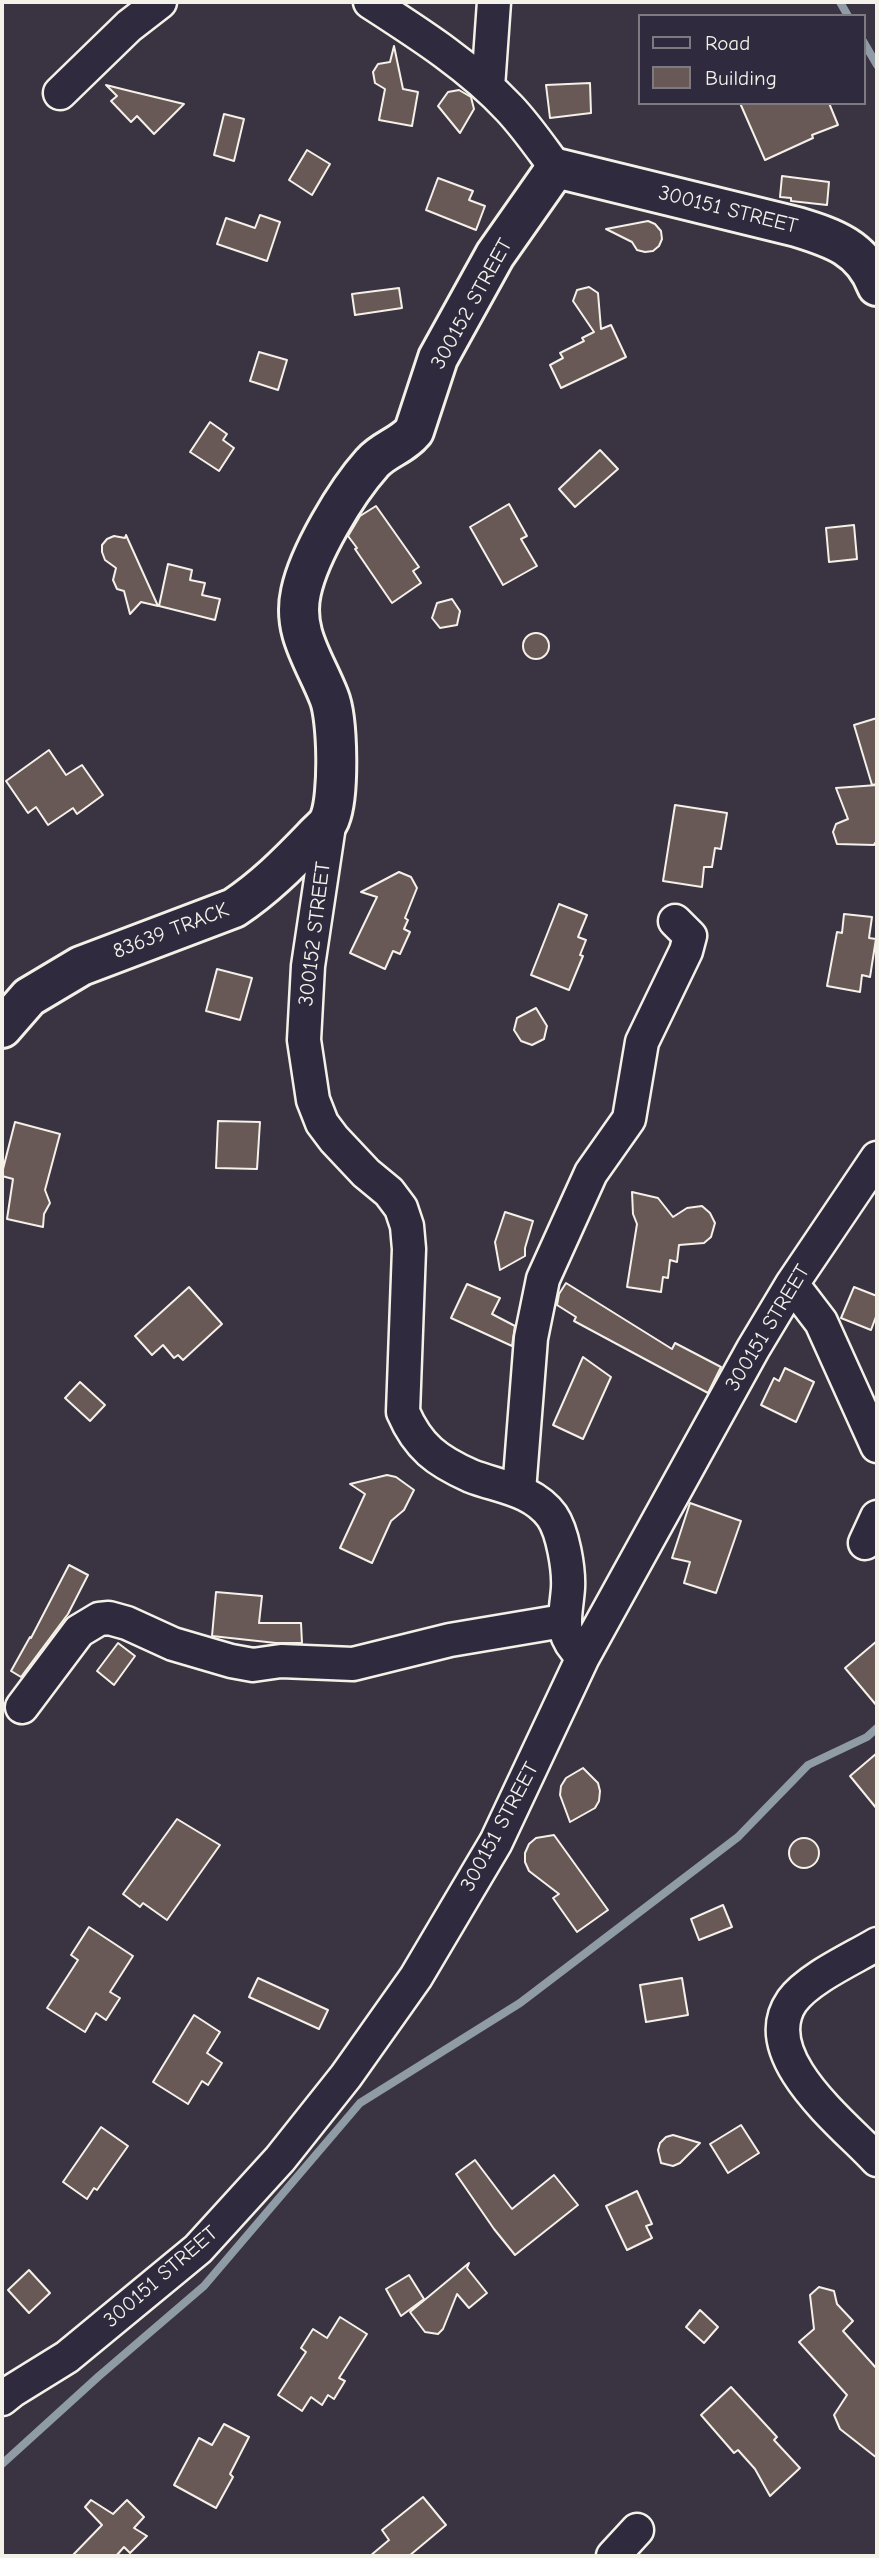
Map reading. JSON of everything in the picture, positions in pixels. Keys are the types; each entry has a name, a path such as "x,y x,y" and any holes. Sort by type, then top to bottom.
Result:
{"street":[{"path":"60,93 129,26 160,2"},
{"path":"370,2 423,37 488,87 524,124 556,168"},
{"path":"488,87 494,2"},
{"name":"300151 STREET","path":"556,168 797,226 835,239 871,268 877,286"},
{"name":"300152 STREET","path":"556,168 495,255 438,358 414,431 372,463 338,512 307,571 298,613 299,630 331,701 336,730 334,796 308,966 304,1040 313,1100 322,1123 366,1173 389,1192 401,1208 407,1226 409,1250 403,1412 412,1435 427,1451 471,1475 532,1497 552,1516 566,1556 568,1587 563,1621"},
{"name":"83639 TRACK","path":"2,1028 29,997 81,966 234,908 255,895 281,872 330,819"},
{"path":"519,1491 530,1338 543,1279 591,1173 629,1119 642,1042 686,951 690,936 674,921"},
{"name":"300151 STREET","path":"2,2399 67,2357 198,2249 280,2159 346,2076 416,1977 496,1842 583,1657 752,1349 792,1284 877,1158"},
{"path":"792,1284 821,1322 877,1446"},
{"path":"22,1707 79,1631 92,1621 109,1618 127,1623 173,1644 253,1665 281,1661 353,1664 450,1640 563,1621 568,1640 583,1657"},
{"path":"877,1944 815,1981 792,2001 783,2032 785,2048 797,2073 839,2125 877,2160"},
{"path":"613,2556 637,2530"}],"building":[{"path":"394,46 403,89 418,92 412,126 379,120 385,89 375,83 373,72 378,64 390,62"},
{"path":"590,83 591,113 550,118 546,85"},
{"path":"106,85 184,104 154,134 137,116 131,122 111,101 117,96"},
{"path":"459,90 471,97 474,109 460,133 438,106 448,92"},
{"path":"741,105 830,105 838,125 812,135 813,138 765,160"},
{"path":"224,114 244,119 234,161 214,155"},
{"path":"307,150 330,164 312,195 289,180"},
{"path":"782,176 829,182 827,205 780,197"},
{"path":"438,178 473,191 469,200 485,206 476,230 426,210"},
{"path":"260,215 280,222 267,261 217,244 226,218 255,228"},
{"path":"648,221 661,231 662,239 653,251 637,250 632,242 606,229"},
{"path":"589,287 598,293 601,329 611,325 626,357 561,388 550,365 563,358 560,353 584,341 582,338 594,332 573,301 577,290"},
{"path":"399,288 402,308 355,315 352,294"},
{"path":"259,352 287,360 278,390 250,381"},
{"path":"210,422 227,434 223,440 234,448 219,471 190,452"},
{"path":"600,450 618,469 575,507 559,489"},
{"path":"509,504 527,536 521,539 537,566 503,585 470,527"},
{"path":"376,506 419,567 413,571 421,583 392,603 348,536 360,516"},
{"path":"854,525 857,559 829,562 826,528"},
{"path":"126,535 158,606 141,602 130,614 124,591 117,589 113,580 116,568 105,560 102,552 102,545 107,539 114,536 125,538"},
{"path":"168,564 192,570 190,580 205,583 202,595 220,599 215,620 159,606"},
{"path":"452,599 460,611 457,625 440,628 432,618 437,603"},
{"path":"536,633 545,637 549,646 545,655 536,659 527,655 523,646 527,637"},
{"path":"877,718 877,784 872,785 854,725"},
{"path":"49,750 66,775 82,765 103,795 77,814 73,808 48,825 36,807 28,813 6,781"},
{"path":"877,785 877,843 837,844 833,832 836,824 848,819 836,788"},
{"path":"675,805 727,813 721,849 715,848 712,867 704,867 702,887 663,881"},
{"path":"399,872 411,877 417,888 405,918 408,920 404,929 410,932 400,954 393,951 385,969 350,953 377,897 361,892"},
{"path":"559,904 587,915 578,937 586,940 580,955 583,956 569,990 531,975"},
{"path":"844,914 872,917 869,938 876,939 870,977 862,975 860,992 827,986 837,932 842,933"},
{"path":"217,969 252,978 240,1020 206,1011"},
{"path":"536,1008 547,1026 544,1039 532,1045 521,1041 514,1030 517,1018"},
{"path":"218,1121 260,1122 257,1169 216,1168"},
{"path":"15,1122 60,1134 45,1190 50,1203 44,1214 43,1227 7,1219 13,1179 2,1176 2,1173"},
{"path":"632,1192 658,1198 673,1217 687,1208 702,1206 710,1213 715,1223 711,1237 704,1243 679,1245 677,1262 670,1260 668,1278 663,1277 661,1292 627,1287 637,1224 633,1214"},
{"path":"505,1212 533,1221 525,1256 500,1270 495,1242"},
{"path":"566,1283 672,1349 675,1343 721,1367 708,1393 574,1321 576,1317 557,1305 559,1294"},
{"path":"467,1284 500,1298 492,1314 515,1326 512,1346 451,1318"},
{"path":"189,1287 222,1324 183,1360 178,1355 174,1358 163,1345 152,1355 135,1336"},
{"path":"854,1287 877,1296 877,1314 871,1330 841,1318"},
{"path":"583,1357 611,1377 583,1439 553,1425"},
{"path":"785,1368 814,1382 796,1422 761,1405 774,1378 779,1381"},
{"path":"80,1382 105,1405 90,1421 65,1398"},
{"path":"387,1475 396,1477 414,1490 404,1510 391,1521 372,1563 340,1548 365,1494 350,1484"},
{"path":"690,1503 741,1521 716,1593 684,1583 690,1562 672,1558"},
{"path":"69,1565 88,1575 68,1614 21,1677 11,1671"},
{"path":"216,1592 262,1596 259,1623 301,1623 302,1643 212,1636"},
{"path":"877,1641 877,1706 845,1668"},
{"path":"118,1643 135,1656 114,1685 97,1671"},
{"path":"877,1753 877,1809 850,1776"},
{"path":"583,1768 598,1783 599,1801 595,1808 570,1822 560,1795 561,1786 566,1778"},
{"path":"177,1819 220,1845 167,1920 143,1903 140,1907 123,1894"},
{"path":"554,1835 608,1910 577,1932 553,1898 559,1894 529,1871 525,1862 529,1844 536,1838"},
{"path":"804,1838 815,1842 819,1853 815,1864 804,1868 793,1864 789,1853 793,1842"},
{"path":"723,1905 732,1927 699,1940 691,1919"},
{"path":"89,1927 133,1956 110,1992 120,1998 106,2020 96,2013 85,2032 47,2008 78,1960 71,1955"},
{"path":"258,1978 328,2010 319,2029 249,1997"},
{"path":"682,1978 688,2015 646,2022 640,1985"},
{"path":"194,2015 220,2032 207,2053 222,2063 208,2085 202,2081 188,2104 153,2082"},
{"path":"741,2125 759,2153 728,2173 710,2144"},
{"path":"101,2127 128,2146 97,2190 94,2188 87,2199 63,2182"},
{"path":"673,2135 700,2143 680,2163 673,2166 661,2163 658,2150 666,2137"},
{"path":"475,2160 512,2209 554,2175 578,2205 515,2255 456,2174"},
{"path":"637,2191 652,2224 646,2226 652,2238 627,2250 606,2206"},
{"path":"469,2263 467,2268 487,2293 469,2308 457,2294 443,2329 438,2334 425,2332 410,2312"},
{"path":"29,2270 50,2293 29,2313 8,2290"},
{"path":"409,2275 424,2299 401,2316 386,2289"},
{"path":"819,2287 834,2291 837,2304 853,2321 843,2331 877,2369 877,2458 840,2429 834,2415 847,2395 799,2342 814,2329 810,2295"},
{"path":"700,2310 718,2327 704,2343 686,2327"},
{"path":"340,2317 367,2334 339,2378 345,2381 334,2399 328,2395 322,2405 311,2397 302,2411 278,2395 306,2352 301,2348 313,2329 327,2338"},
{"path":"731,2387 777,2437 774,2440 800,2468 770,2496 755,2469 738,2450 734,2453 701,2415"},
{"path":"224,2424 249,2437 230,2474 233,2477 216,2508 174,2485 199,2438 212,2445"},
{"path":"423,2497 446,2525 409,2556 370,2556 389,2540 382,2530"},
{"path":"91,2500 113,2514 127,2500 144,2517 134,2528 147,2536 130,2553 124,2547 116,2556 72,2556 102,2525 85,2507"}],"waterway":[{"path":"840,2 847,14"},
{"path":"865,44 877,65"},
{"path":"2,2464 204,2286 360,2103 520,2003 738,1837 808,1765 867,1737 877,1728"}]}
